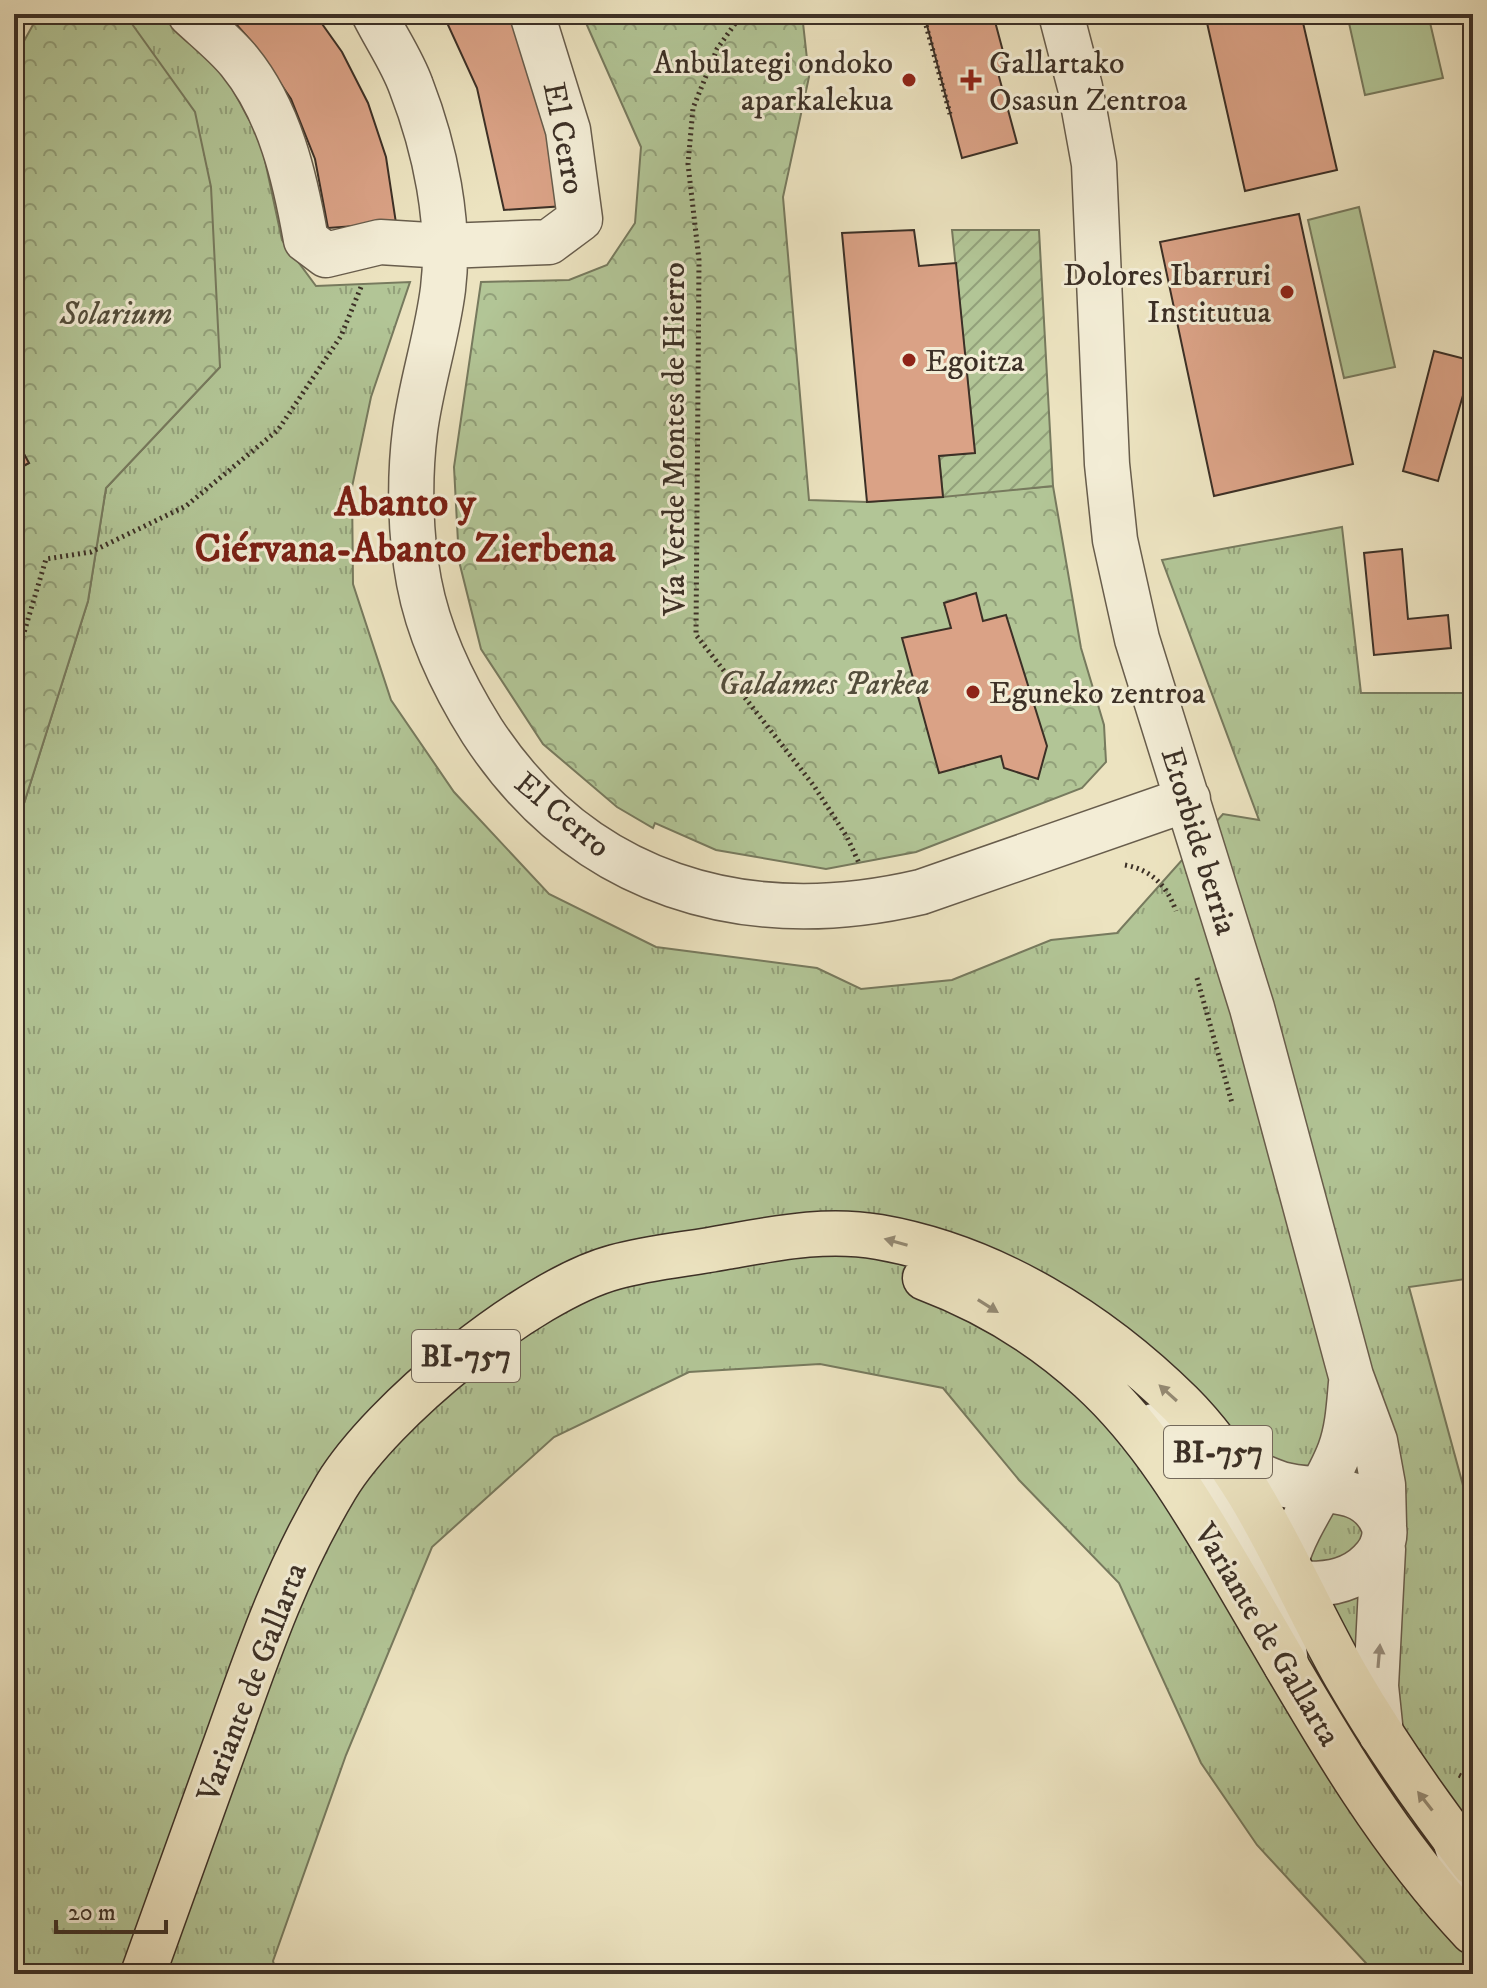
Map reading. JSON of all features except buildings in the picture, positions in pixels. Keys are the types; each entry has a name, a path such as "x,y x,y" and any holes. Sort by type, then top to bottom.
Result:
{"main road":[{"name":"Variante de Gallarta","path":"143,1974 283,1584 338,1483 378,1433 420,1390 547,1296 613,1267 805,1232 879,1237 975,1264 1033,1291 1111,1342 1184,1407 1221,1455 1344,1673 1416,1791 1464,1851"},
{"name":"Variante de Gallarta","path":"735,1246 868,1265 925,1278 974,1297 1040,1339 1091,1379 1151,1446 1205,1527 1361,1789 1467,1913"}],"street":[{"name":"El Cerro","path":"190,14 240,62 277,124 297,190 306,240 326,255 380,242 445,246 549,242 580,219 568,130 539,27 532,14"},
{"name":"El Cerro","path":"374,14 411,85 430,147 445,246 443,290 415,433 412,509 419,583 451,682 509,771 595,849 710,897 770,907 862,904 921,892 1188,799"},
{"name":"Etorbide berria","path":"1061,14 1080,87 1094,164 1107,464 1115,540 1137,639 1252,1008 1351,1376 1375,1441 1383,1485 1376,1686 1381,1734"},
{"name":"Etorbide berria","path":"1286,1665 1281,1623 1289,1573 1320,1488 1340,1451 1347,1426 1351,1376"},
{"path":"1091,1379 1174,1443 1209,1489 1254,1562 1289,1573 1341,1580 1364,1571 1383,1537 1371,1507 1353,1494 1285,1485 1255,1475 1221,1455"},
{"path":"1464,1851 1467,1913 1473,1953"}],"path":[{"name":"Vía Verde Montes de Hierro","path":"742,14 717,49 693,108 688,164 699,260 696,635 814,786 847,837 863,871"},
{"path":"923,14 950,114"},
{"path":"14,666 17,646 46,559 91,552 186,506 278,430 341,336 380,242"},
{"path":"1118,864 1143,868 1169,892 1178,916"},
{"path":"1194,968 1234,1110"}],"green space":[{"name":"Solarium","path":"39,14 111,14 132,24 195,112 211,187 220,367 106,488 88,601 14,835 14,471 29,463 14,436 14,368 20,365 22,352 14,331 14,59"},
{"path":"111,14 157,14 224,73 261,142 282,240 316,286 410,282 371,397 352,487 353,584 391,700 454,792 549,894 656,947 817,968 861,989 952,980 1051,940 1117,933 1223,814 1259,820 1162,560 1342,527 1361,693 1473,693 1473,1278 1409,1287 1473,1522 1473,1974 1376,1974 1257,1845 1201,1763 1119,1583 1019,1480 943,1388 820,1364 689,1372 554,1437 432,1547 346,1755 273,1961 277,1974 14,1974 14,835 88,601 106,488 220,367 132,24"},
{"name":"Galdames Parkea","path":"582,14 802,14 809,77 783,197 809,500 867,502 1053,486 1081,648 1104,725 1106,762 1082,788 916,852 826,869 716,850 655,823 653,828 617,807 543,744 481,649 459,561 454,467 481,282 569,280 607,265 635,223 641,147"},
{"path":"1347,14 1428,14 1443,78 1365,95"},
{"path":"1359,207 1395,367 1344,378 1308,220"},
{"path":"952,230 1039,230 1053,486 943,497 939,456 975,452"}],"place":[{"name":"Anbulategi ondoko aparkalekua","path":"909,80"},
{"name":"Gallartako Osasun Zentroa","path":"971,80"},
{"name":"Dolores Ibarruri Institutua","path":"1287,292"},
{"name":"Egoitza","path":"909,360"},
{"name":"Eguneko zentroa","path":"973,692"}],"district":[{"name":"Abanto y Ciérvana-Abanto Zierbena","path":"405,524"}]}
